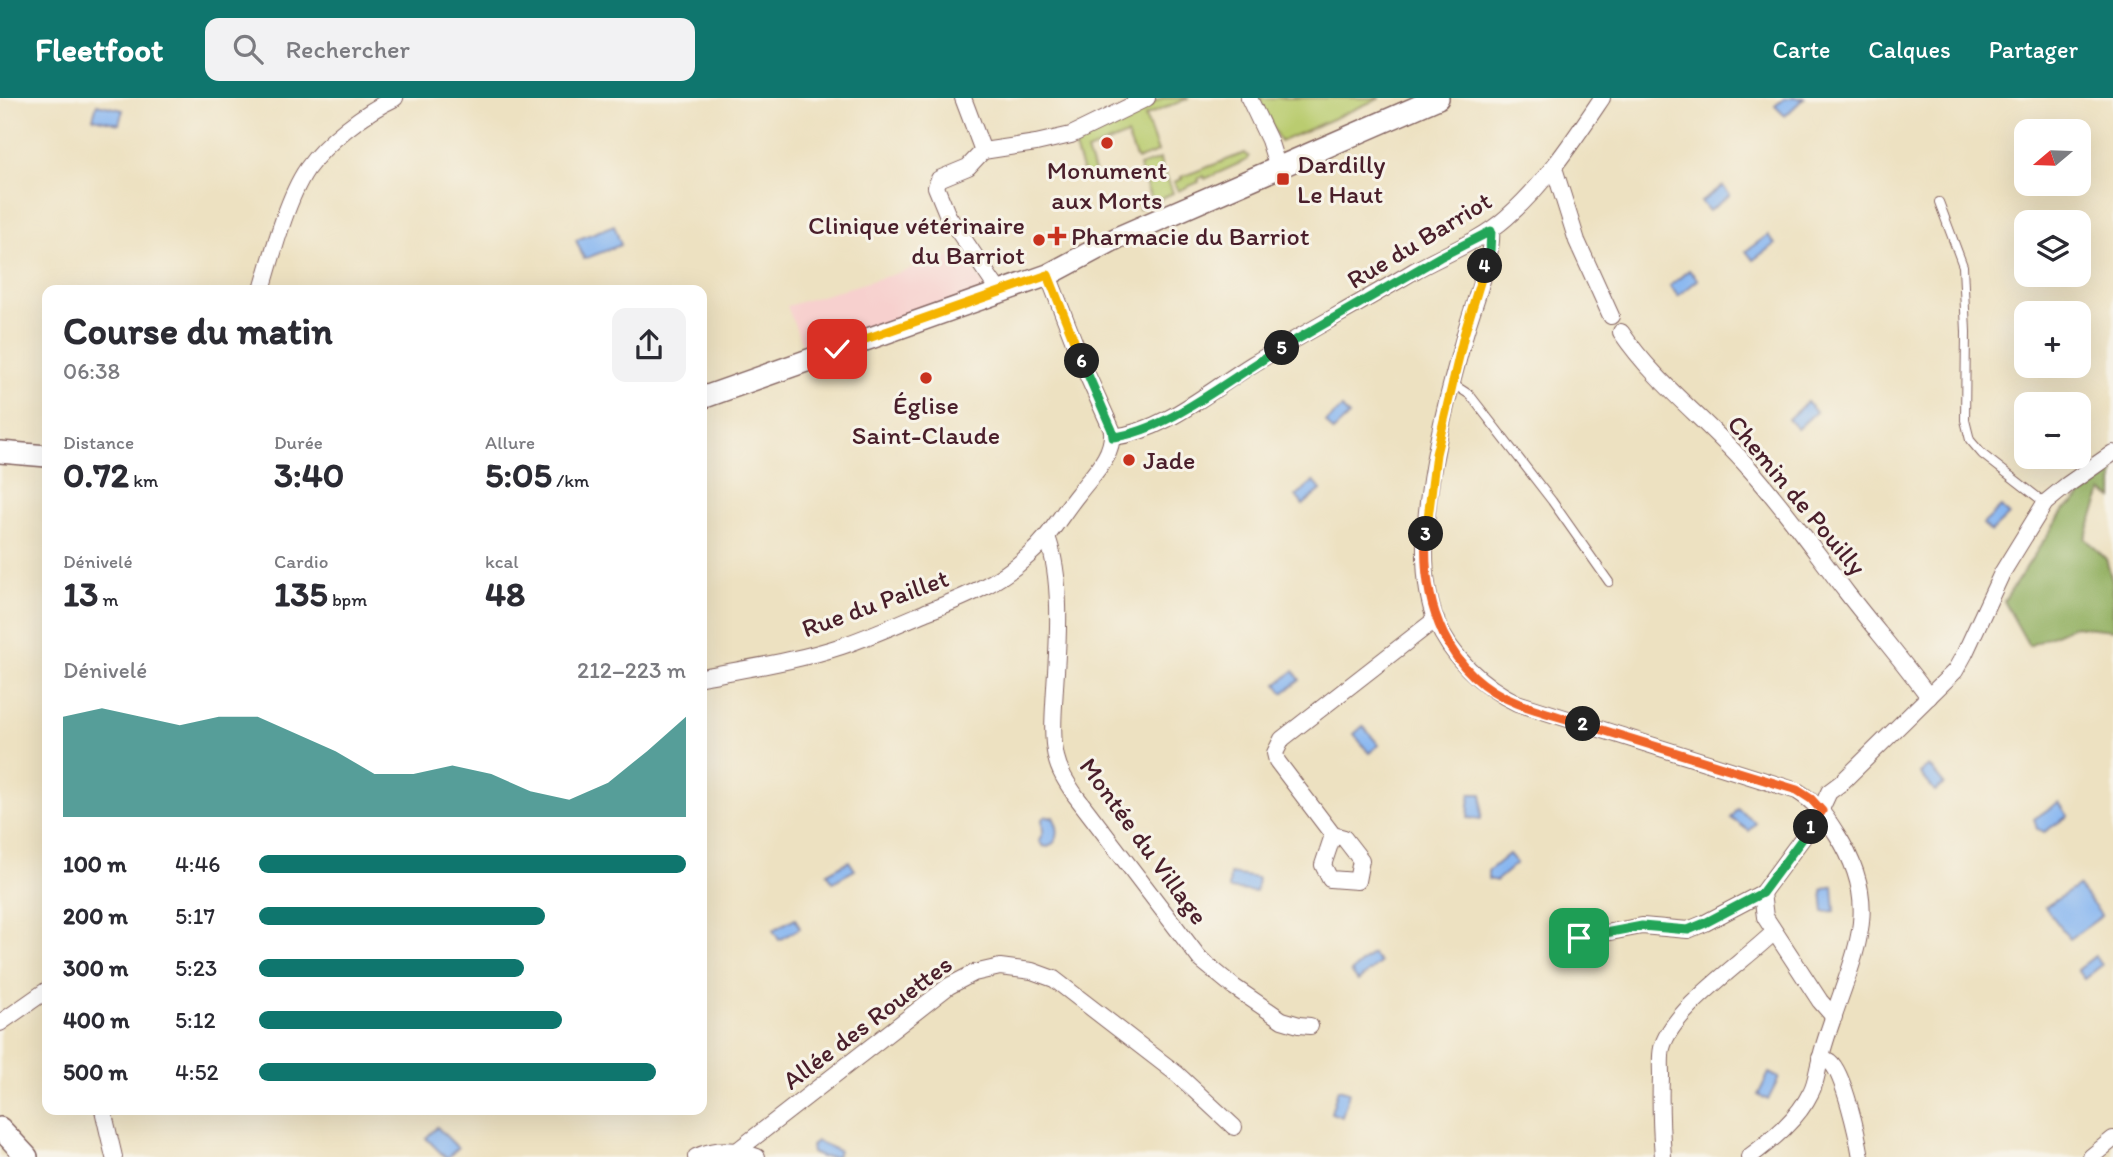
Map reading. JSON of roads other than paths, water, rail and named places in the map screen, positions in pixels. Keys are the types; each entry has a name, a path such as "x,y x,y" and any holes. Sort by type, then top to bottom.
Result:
{"street":[{"path":"963,98 980,144 968,167 939,179 936,187 948,216 1000,293"},
{"path":"980,144 1036,143 1071,135 1147,98"},
{"path":"1249,98 1278,168"},
{"path":"707,396 1064,269 1119,237 1438,98"},
{"name":"Rue du Barriot","path":"1113,437 1130,435 1171,417 1251,365 1440,257 1491,231 1517,208 1554,168 1602,98"},
{"path":"264,285 287,212 307,169 339,135 387,100"},
{"path":"1554,168 1577,241 1611,316"},
{"path":"1491,231 1490,251 1464,335 1436,454 1427,512 1429,595 1436,619 1449,645 1468,668 1508,698 1700,762 1790,788 1811,799 1842,842 1853,867 1863,905 1859,942 1812,1091 1802,1107 1777,1135 1749,1157"},
{"path":"1048,275 1113,437"},
{"name":"Chemin de Pouilly","path":"1621,332 1639,358 1747,465 1781,505 1929,697"},
{"name":"Rue du Paillet","path":"707,676 840,646 983,589 1028,556 1047,537 1076,495 1097,472 1113,437"},
{"path":"0,452 42,456"},
{"path":"1579,938 1642,926 1688,930 1762,893 1822,811 1829,792 1955,671 2002,573 2045,503 2113,453"},
{"name":"Montée du Village","path":"1047,537 1052,548 1057,609 1053,724 1056,757 1063,777 1200,959 1234,988 1282,1020 1310,1026"},
{"path":"1334,835 1277,761 1275,753 1282,739 1436,619"},
{"path":"1762,893 1765,917 1820,1001 1834,1017"},
{"path":"1663,1157 1659,1111 1662,1049 1669,1032 1720,977 1774,932"},
{"name":"Allée des Rouettes","path":"738,1150 949,986 974,973 1000,967 1032,971 1057,981 1177,1074 1234,1126"},
{"path":"0,1023 42,994"},
{"path":"1821,1058 1831,1063 1837,1072 1861,1157"},
{"path":"104,1115 114,1157"},
{"path":"0,1128 27,1157"},
{"path":"2091,1157 2113,1139"},
{"path":"696,1157 707,1152 738,1150 757,1157"}],"lane":[{"path":"1939,202 1963,266 1966,332 1965,420 1970,440 1982,454 2045,503"},
{"path":"1453,384 1470,395 1552,501 1609,582"}],"water":[{"path":"1784,98 1804,98 1785,116 1775,106"},
{"path":"97,104 123,110 119,124 93,118"},
{"path":"1723,186 1730,195 1709,211 1701,202"},
{"path":"614,225 621,245 584,259 576,240"},
{"path":"1768,235 1775,244 1753,260 1746,251"},
{"path":"1689,270 1698,280 1678,296 1670,286"},
{"path":"1807,402 1816,412 1797,429 1788,419"},
{"path":"1342,408 1349,416 1333,431 1326,422"},
{"path":"1314,481 1321,490 1303,505 1296,496"},
{"path":"2001,507 2009,515 1991,532 1983,524"},
{"path":"1294,671 1300,680 1283,693 1277,684"},
{"path":"1363,726 1379,745 1369,753 1354,734"},
{"path":"1929,766 1944,784 1935,791 1920,773"},
{"path":"1470,794 1482,794 1481,819 1468,818"},
{"path":"2059,802 2068,816 2044,832 2037,829 2034,819"},
{"path":"1738,809 1756,823 1749,831 1731,818"},
{"path":"1053,817 1058,834 1048,847 1039,841 1043,832 1042,819"},
{"path":"1509,854 1517,863 1496,881 1488,879 1488,871"},
{"path":"849,861 855,870 833,882 827,873"},
{"path":"1230,874 1258,878 1256,892 1229,889"},
{"path":"1833,886 1835,911 1824,912 1822,890"},
{"path":"2078,886 2102,916 2070,939 2045,907"},
{"path":"795,918 800,928 779,940 773,930"},
{"path":"1372,954 1380,963 1358,981 1351,972"},
{"path":"2095,956 2102,965 2084,979 2077,970"},
{"path":"1769,1073 1779,1078 1768,1100 1758,1095"},
{"path":"1338,1089 1349,1092 1342,1117 1331,1113"},
{"path":"437,1127 458,1148 448,1157 426,1138"},
{"path":"816,1141 839,1151 837,1157 821,1157 812,1153 811,1146"}],"place":[{"name":"Monument aux Morts","path":"1107,143"},
{"name":"Dardilly Le Haut","path":"1283,179"},
{"name":"Pharmacie du Barriot","path":"1057,236"},
{"name":"Clinique vétérinaire du Barriot","path":"1039,240"},
{"name":"Église Saint-Claude","path":"926,378"},
{"name":"Jade","path":"1129,460"}]}
